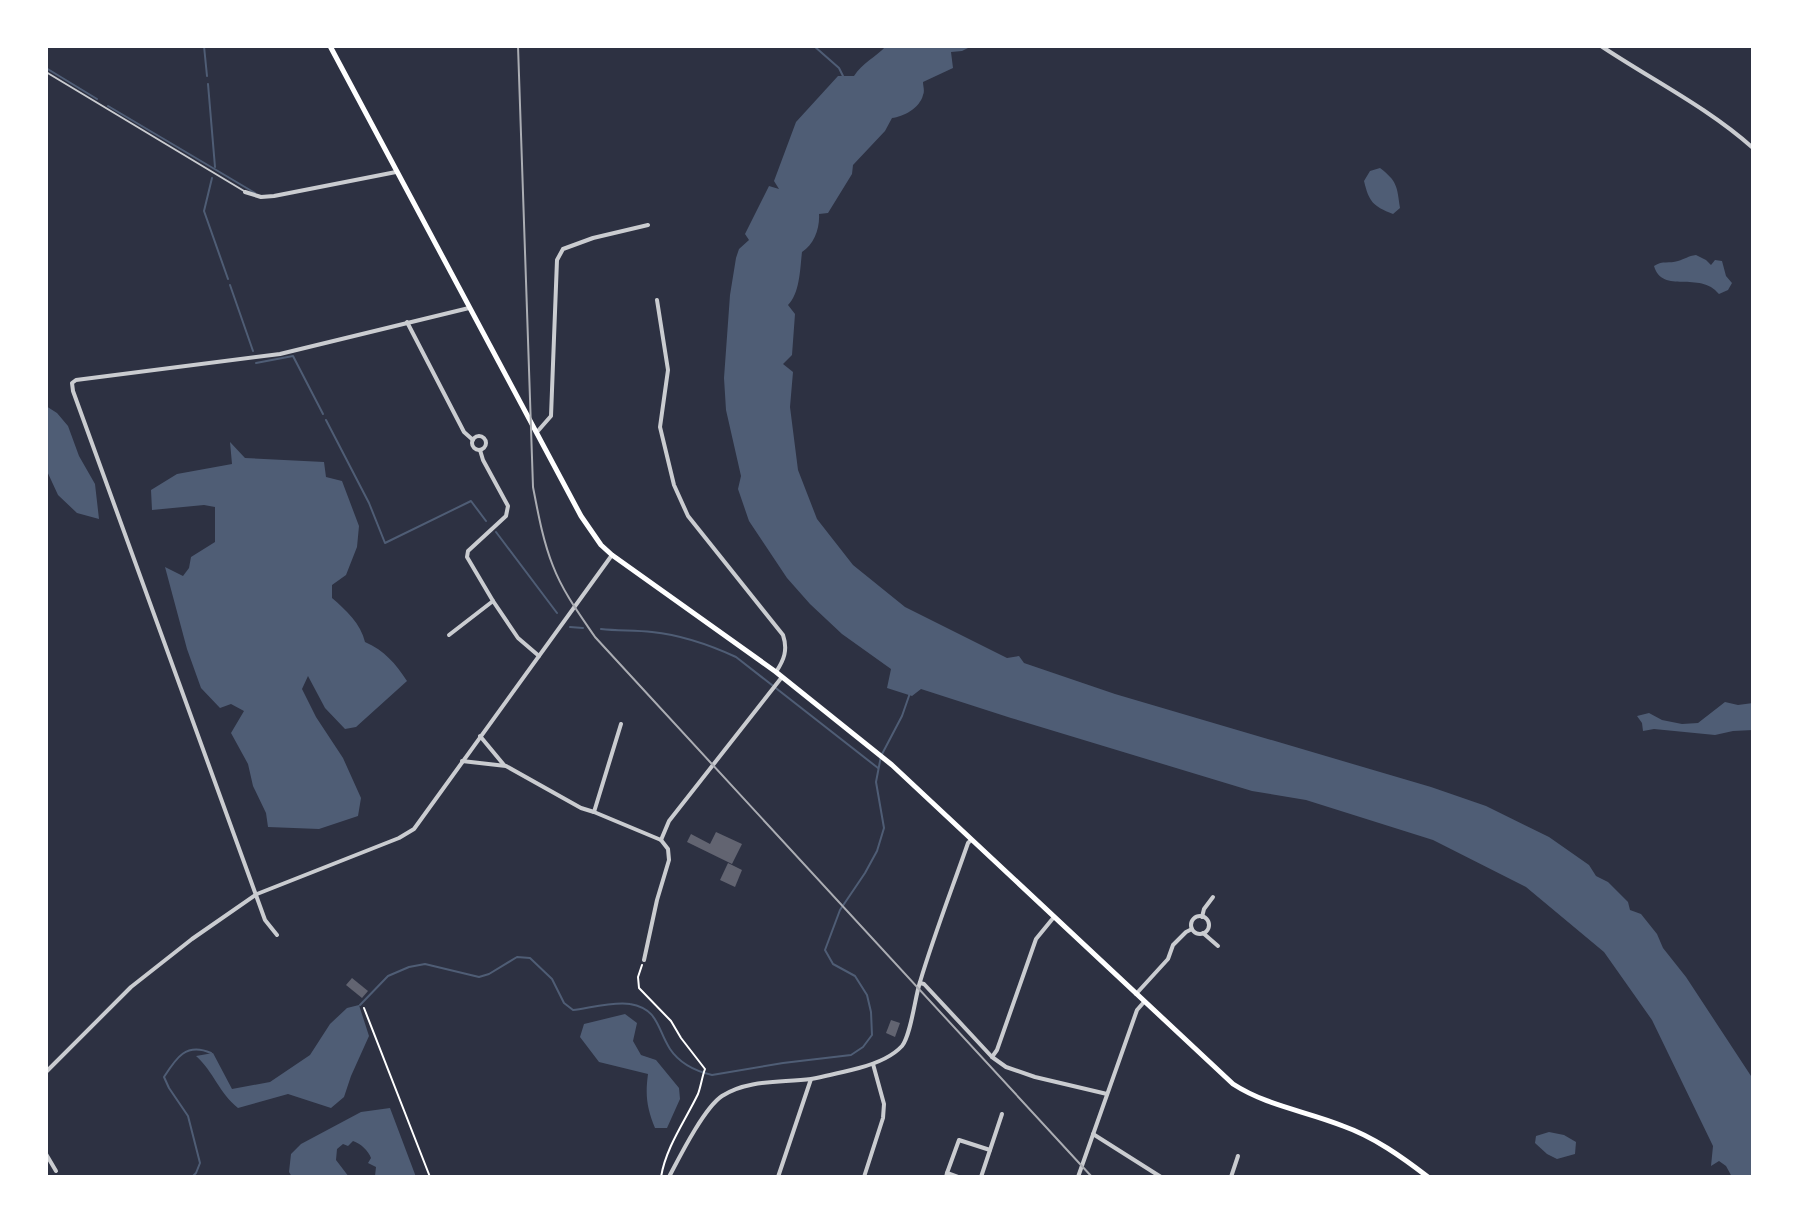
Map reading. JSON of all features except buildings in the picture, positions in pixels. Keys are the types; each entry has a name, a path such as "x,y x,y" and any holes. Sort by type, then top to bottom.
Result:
{"main road":[{"path":"330,46 581,516 601,545 776,672 780,679 892,765 1233,1084 1250,1096 1344,1126 1406,1159 1428,1177"}],"street":[{"path":"1601,46 1711,114 1753,148"},
{"path":"245,192 261,197 274,196 396,172"},
{"path":"537,432 551,416 559,253 593,238 648,225"},
{"path":"657,300 668,370 660,427 674,485 688,516 783,635 786,651 776,672"},
{"path":"277,935 265,920 72,383 76,380 280,354 469,308"},
{"path":"407,322 464,432 473,440"},
{"path":"478,436 484,439 485,446 480,450 472,444 478,436"},
{"path":"480,450 508,506 506,516 468,551 467,557 518,638 539,656"},
{"path":"46,1072 131,987 257,894 399,838 414,829 612,555"},
{"path":"449,635 493,601"},
{"path":"661,840 669,821 780,679"},
{"path":"594,812 621,724"},
{"path":"480,736 506,766 581,808 661,840 668,849 669,860 644,960"},
{"path":"462,761 506,766"},
{"path":"670,1177 688,1141 722,1096 755,1084 811,1079 873,1064 896,1051 905,1041 919,983 971,840"},
{"path":"1202,917 1213,897"},
{"path":"992,1057 1036,939 1054,917"},
{"path":"1192,929 1192,921 1202,917 1208,925 1203,933"},
{"path":"1136,994 1168,959 1173,945 1192,929"},
{"path":"1192,929 1203,933 1218,946"},
{"path":"919,983 924,984 992,1057 1006,1067 1107,1094"},
{"path":"1078,1177 1137,1010 1144,1002"},
{"path":"864,1177 883,1118 884,1104 873,1064"},
{"path":"778,1177 811,1079"},
{"path":"981,1177 1002,1114"},
{"path":"1093,1134 1161,1177"},
{"path":"958,1177 947,1175 959,1140 990,1150"},
{"path":"46,1154 56,1171"},
{"path":"1231,1177 1238,1156"}],"lane":[{"path":"46,72 245,192"}],"path":[{"path":"644,960 638,971 639,988 671,1021 704,1070 700,1090 675,1138 661,1177"},
{"path":"364,1009 430,1177"}],"water":[{"path":"886,46 972,46 951,52 953,68 923,82 924,93 915,108 892,118 885,131 853,165 852,174 828,213 819,214 815,236 802,252 797,287 788,305 795,314 792,355 783,364 793,372 790,407 798,470 817,519 853,565 905,607 1007,658 1019,656 1024,663 1115,694 1486,806 1549,837 1589,865 1596,876 1608,882 1628,902 1630,910 1641,914 1657,934 1663,948 1686,977 1753,1079 1753,1177 1732,1177 1719,1161 1711,1166 1713,1146 1652,1020 1604,952 1526,887 1433,840 1306,800 1252,791 921,689 912,696 887,688 891,669 842,634 787,578 749,521 738,489 741,476 726,410 724,378 736,258 739,249 749,240 745,234 769,186 779,189 774,181 796,122 838,76 854,76"},
{"path":"1380,168 1397,189 1400,208 1393,214 1370,199 1364,181 1370,171"},
{"path":"1696,255 1711,265 1715,260 1722,261 1726,276 1732,283 1728,290 1719,294 1702,284 1665,279 1658,275 1654,266"},
{"path":"46,406 68,426 79,456 95,484 99,519 77,513 58,495 46,469"},
{"path":"230,442 245,458 324,462 326,477 342,481 359,526 357,547 346,575 332,585 332,598 348,612 365,642 389,658 407,681 356,727 345,729 325,708 308,676 302,689 343,758 361,798 358,816 319,829 268,827 248,764 231,733 244,711 231,704 220,708 201,688 165,567 183,576 189,568 191,557 215,542 215,507 204,505 152,510 151,490 177,474 232,464"},
{"path":"1725,702 1738,705 1753,703 1753,730 1715,735 1654,729 1643,731 1637,716 1649,713 1662,720 1698,723"},
{"path":"359,1005 369,1036 344,1097 331,1108 288,1094 238,1108 196,1056 213,1053 232,1089 270,1082 310,1055 330,1024 347,1008"},
{"path":"625,1014 637,1023 633,1041 641,1055 656,1060 679,1088 680,1099 667,1128 655,1128 652,1121 648,1108 648,1074 599,1062 580,1037 584,1024"},
{"path":"390,1108 416,1177 369,1177 375,1176 376,1167 368,1163 371,1158 366,1150 353,1141 337,1149 336,1160 349,1177 292,1177 289,1172 291,1154 301,1144 361,1112"},
{"path":"1549,1132 1576,1142 1575,1154 1557,1159 1547,1154 1535,1143 1536,1136"}],"waterway":[{"path":"204,46 207,76"},
{"path":"814,46 839,68 843,76"},
{"path":"46,68 97,99"},
{"path":"208,84 215,167"},
{"path":"108,106 255,193"},
{"path":"212,178 204,211 228,279"},
{"path":"230,285 253,351"},
{"path":"256,363 293,356 323,414"},
{"path":"326,420 369,503 385,543 471,501 486,521"},
{"path":"496,532 557,613"},
{"path":"570,627 583,628"},
{"path":"601,629 674,635 736,657 878,768"},
{"path":"360,1005 388,976 409,967 425,964 479,977 517,957 530,958 552,979 564,1003 573,1010 624,1003 647,1010 678,1059 712,1075 851,1055 863,1047 872,1035 867,995 855,976 833,964 825,950 840,910 877,851 884,828 876,782 881,756 910,693"},
{"path":"192,1177 200,1163 188,1116 164,1077 178,1058 188,1051 195,1049 211,1053"}],"railway":[{"path":"518,46 533,487 546,547 562,585 595,637 1092,1177"}]}
